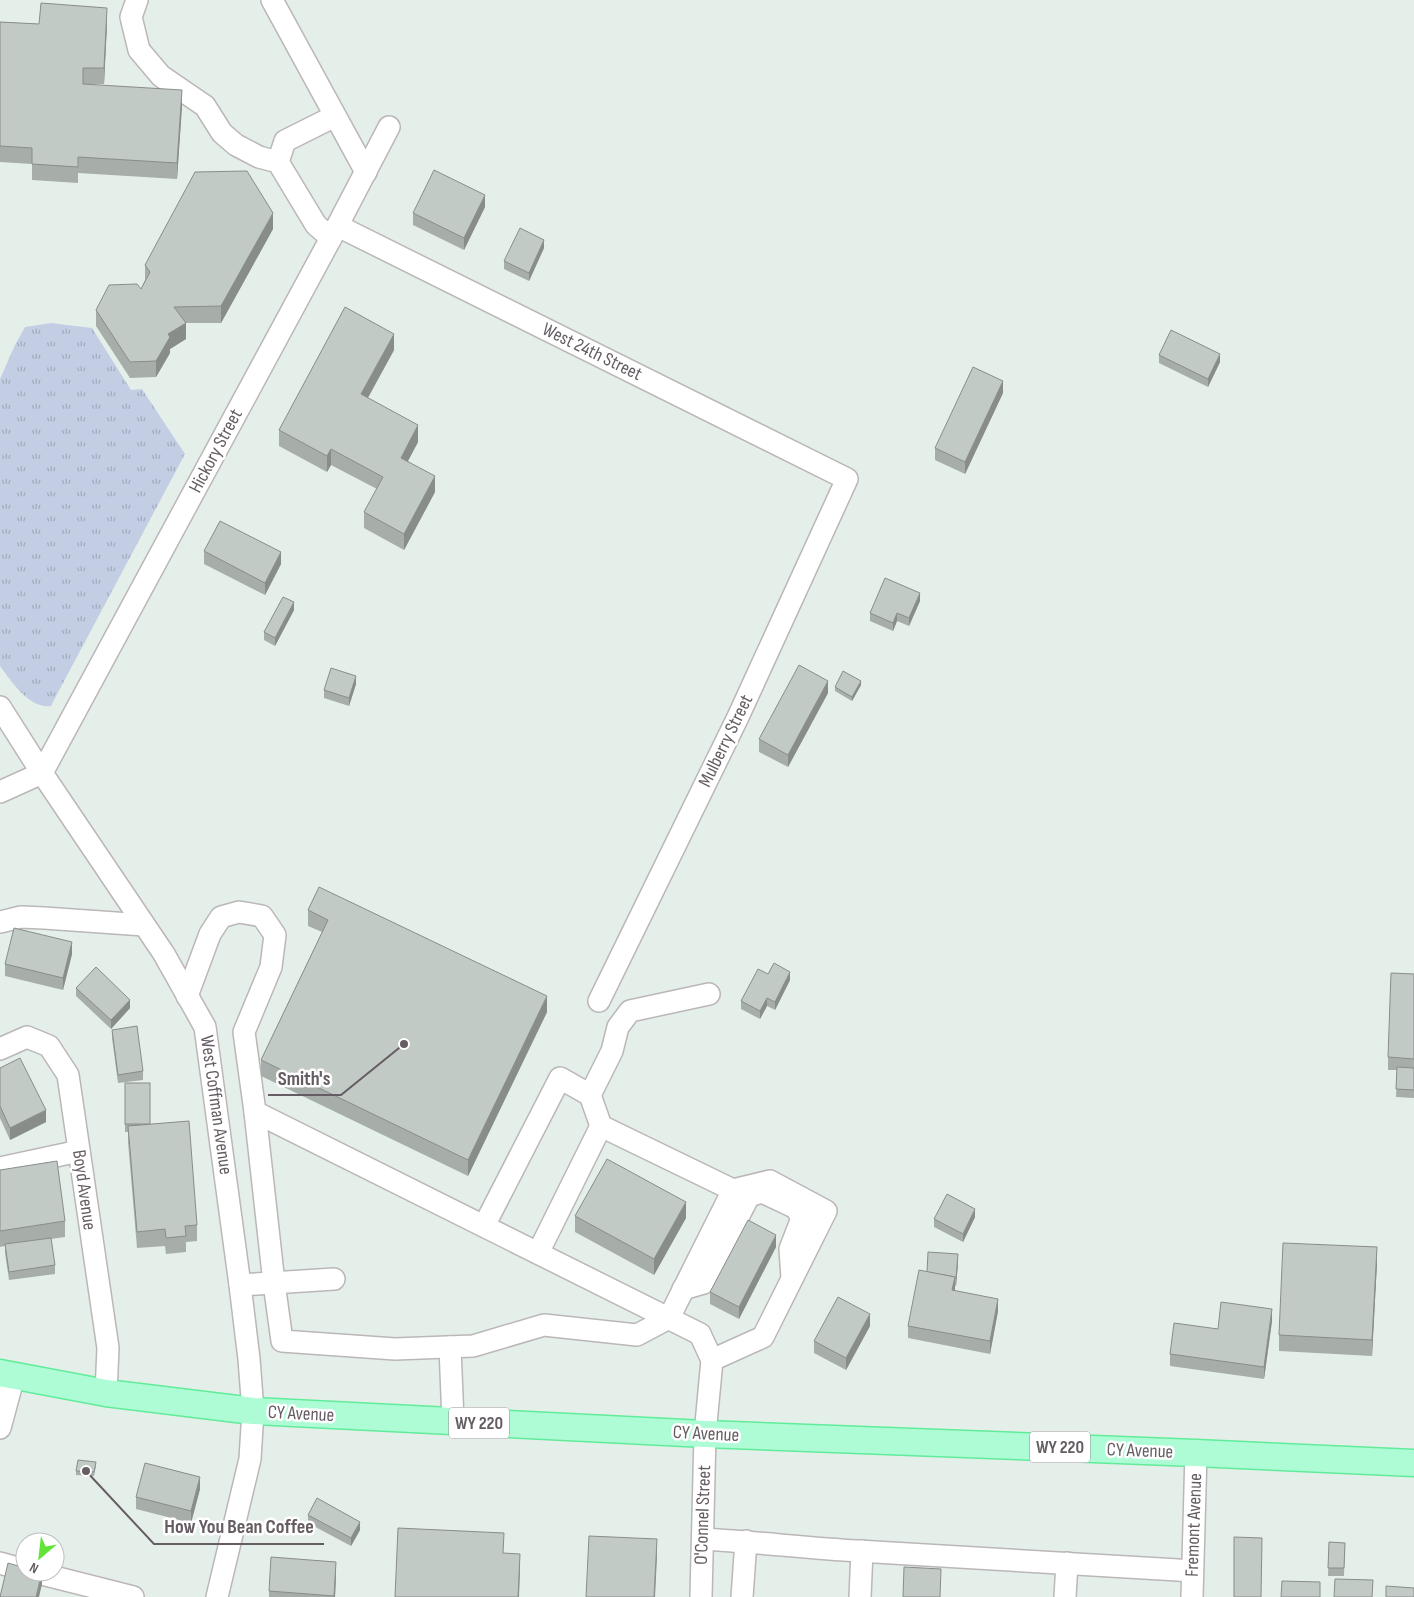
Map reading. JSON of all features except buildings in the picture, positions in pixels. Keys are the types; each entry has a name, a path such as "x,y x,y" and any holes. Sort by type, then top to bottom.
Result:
{"main road":[{"name":"CY Avenue","path":"7,1375 106,1393 253,1411 705,1434 1414,1463"}],"street":[{"path":"137,0 131,17 139,50 161,76 205,106 222,133 236,145 259,158 278,162 285,141 335,116"},
{"path":"272,0 366,172"},
{"name":"Hickory Street","path":"42,773 389,127"},
{"name":"West 24th Street","path":"278,162 316,225 847,479"},
{"name":"Mulberry Street","path":"599,1001 738,717 847,479"},
{"name":"West Coffman Avenue","path":"0,707 42,773 164,954 206,1027 240,1285 253,1411 250,1459 217,1597"},
{"path":"0,792 42,773"},
{"path":"188,996 210,934 221,917 239,912 262,916 275,935 271,967 244,1032 282,1341 395,1349 473,1346 544,1325 637,1335 668,1318 733,1190"},
{"path":"0,922 22,917 144,925"},
{"path":"590,1095 612,1051 618,1027 630,1011 709,994"},
{"name":"Boyd Avenue","path":"0,1049 27,1037 49,1046 68,1075 108,1348 106,1393"},
{"path":"255,1112 700,1334 712,1360 763,1338 826,1211 770,1181 733,1190 601,1126 590,1095 560,1078 484,1226"},
{"path":"538,1253 601,1126"},
{"path":"0,1168 79,1151"},
{"path":"683,1289 704,1283 748,1196 762,1192 796,1208 802,1218 790,1249 792,1278"},
{"path":"240,1285 334,1279"},
{"path":"450,1347 453,1422"},
{"name":"O'Connel Street","path":"701,1597 705,1434 712,1360"},
{"path":"0,1428 7,1375"},
{"name":"Fremont Avenue","path":"1192,1597 1196,1453"},
{"path":"703,1540 746,1541 798,1547 1192,1571"},
{"path":"742,1597 746,1541"},
{"path":"860,1597 862,1551"},
{"path":"0,1563 15,1567"},
{"path":"1065,1597 1068,1563"},
{"path":"64,1582 97,1593 133,1597"}],"green space":[{"path":"51,323 92,328 131,390 142,389 185,454 51,706 43,706 28,699 21,693 0,666 0,379 25,327"}],"place":[{"name":"Smith's","path":"404,1044"},
{"name":"How You Bean Coffee","path":"86,1471"}]}
